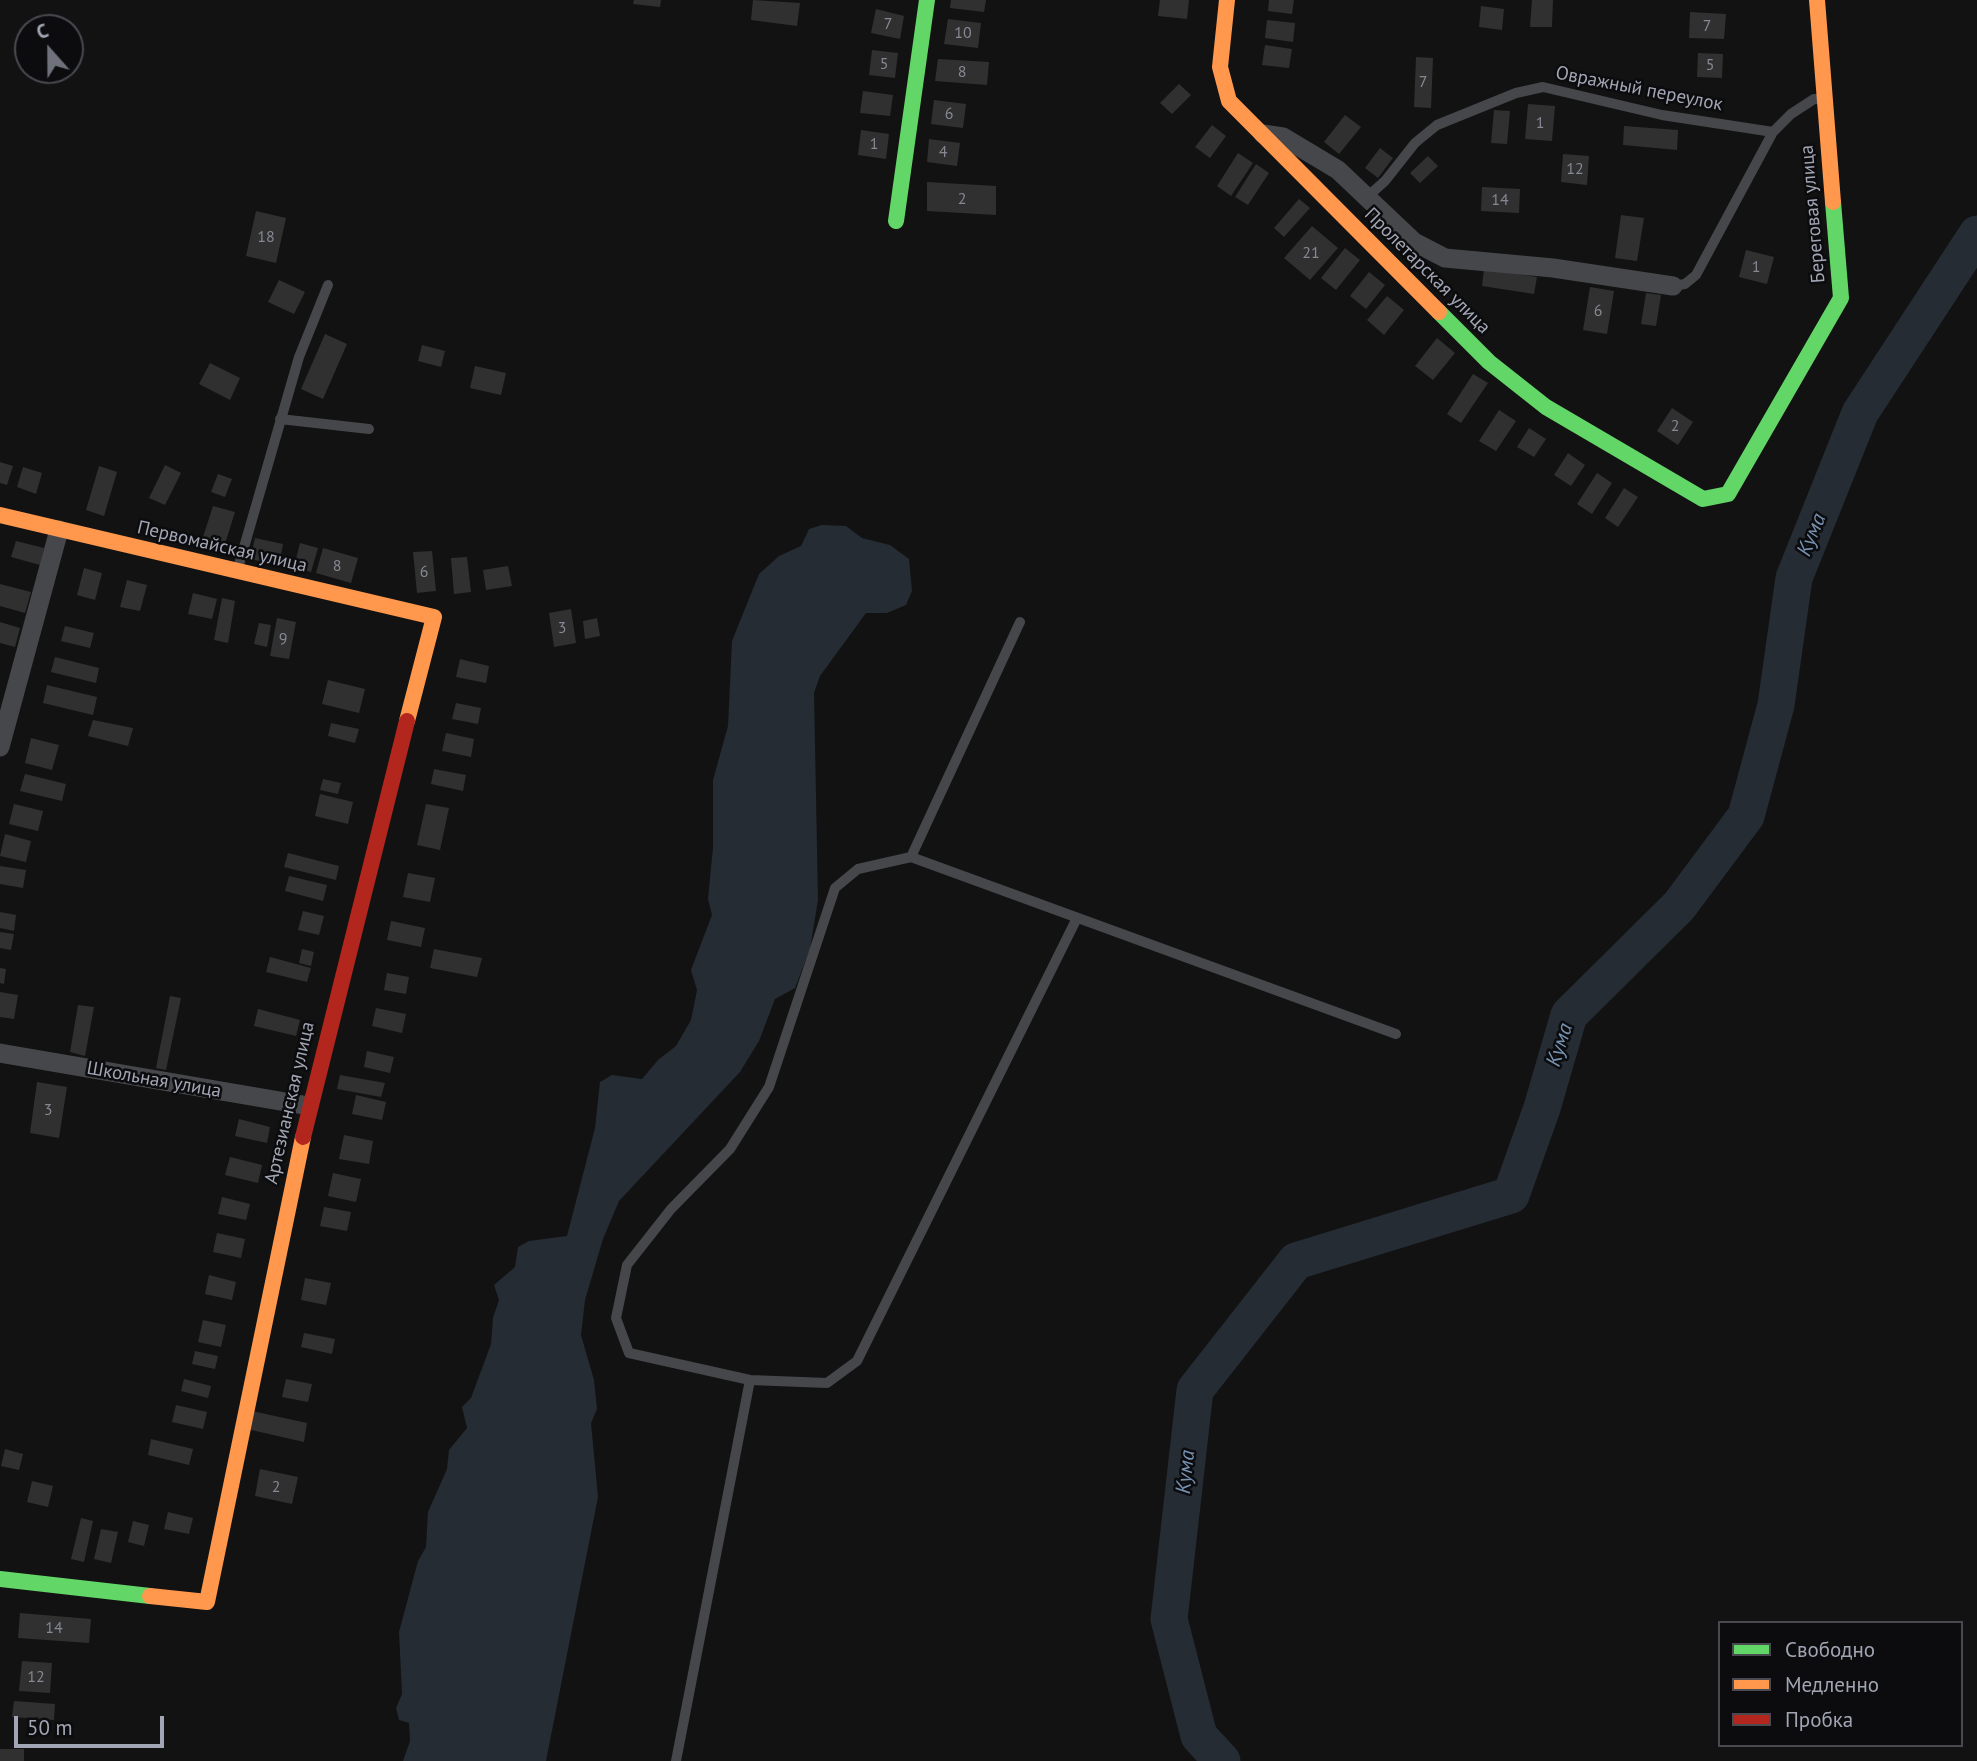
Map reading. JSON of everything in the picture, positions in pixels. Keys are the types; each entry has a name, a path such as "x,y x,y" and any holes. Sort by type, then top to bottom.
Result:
{"street":[{"path":"897,221 927,0"},
{"name":"Пролетарская улица","path":"1227,0 1220,67 1229,101 1489,362 1546,407 1703,499"},
{"name":"Береговая улица","path":"1703,499 1728,494 1841,298 1817,0"},
{"path":"1262,134 1283,136 1338,170 1414,242 1445,258 1553,268 1673,286"},
{"name":"Первомайская улица","path":"0,515 434,617"},
{"path":"0,747 59,530"},
{"name":"Артезианская улица","path":"0,1579 207,1602 309,1106 434,617"},
{"name":"Школьная улица","path":"0,1054 309,1106"}],"lane":[{"name":"Овражный переулок","path":"1367,197 1385,181 1415,143 1437,125 1516,93 1544,87 1662,115 1773,132"},
{"path":"1673,286 1685,284 1696,275 1773,132 1791,114 1814,99 1825,99"},
{"path":"237,572 299,357 328,285"},
{"path":"280,419 369,429"},
{"path":"911,857 1020,622"},
{"path":"1077,918 858,1361 827,1383 750,1380 629,1353 616,1318 627,1265 671,1209 730,1149 769,1087 835,888 858,869 911,857 1396,1034"},
{"path":"676,1761 750,1380"}],"shaded area":[{"path":"822,525 846,526 862,538 890,545 909,559 912,591 906,605 887,613 866,613 820,676 814,693 818,900 810,949 795,988 775,999 759,1041 740,1072 619,1201 603,1239 585,1300 581,1335 594,1380 597,1409 591,1423 598,1497 546,1761 403,1761 410,1741 409,1723 399,1720 396,1708 402,1694 399,1632 418,1561 426,1547 428,1512 447,1469 449,1450 467,1428 462,1407 471,1398 491,1344 493,1318 499,1300 494,1285 515,1267 518,1247 529,1241 567,1236 595,1128 600,1082 612,1075 642,1079 658,1060 676,1046 691,1020 697,990 691,970 712,915 708,899 713,847 713,780 728,726 732,641 759,574 779,556 801,546 809,529"}],"building":[{"path":"634,0 661,0 660,7 633,4"},
{"path":"753,0 800,3 797,26 751,20"},
{"path":"951,0 986,0 984,12 950,8"},
{"path":"1160,0 1189,0 1187,19 1158,16"},
{"path":"1269,0 1294,0 1292,14 1268,11"},
{"path":"1532,0 1553,0 1552,27 1530,27"},
{"path":"1481,6 1504,9 1502,30 1479,27"},
{"path":"876,9 904,16 900,39 871,33"},
{"path":"1690,12 1726,14 1724,39 1689,38"},
{"path":"948,19 981,23 978,48 944,44"},
{"path":"1267,20 1295,23 1293,42 1265,38"},
{"path":"1265,45 1292,49 1289,68 1262,65"},
{"path":"872,50 898,53 895,78 869,75"},
{"path":"1698,53 1723,54 1722,78 1697,77"},
{"path":"1416,57 1433,58 1431,108 1414,107"},
{"path":"938,59 989,62 987,85 935,81"},
{"path":"1179,84 1191,95 1172,114 1160,103"},
{"path":"863,91 893,95 890,116 860,113"},
{"path":"934,100 966,104 963,128 931,124"},
{"path":"1528,104 1555,106 1552,141 1525,139"},
{"path":"1494,110 1510,111 1507,144 1491,143"},
{"path":"1345,115 1361,127 1339,154 1324,142"},
{"path":"1212,125 1226,136 1210,158 1195,147"},
{"path":"1624,126 1678,130 1677,150 1623,145"},
{"path":"861,130 889,134 886,159 858,155"},
{"path":"929,139 960,143 957,166 927,162"},
{"path":"1380,148 1393,158 1378,178 1365,168"},
{"path":"1238,153 1253,163 1231,196 1217,186"},
{"path":"1563,154 1589,156 1587,185 1561,182"},
{"path":"1428,156 1438,166 1420,183 1410,173"},
{"path":"1256,164 1269,173 1248,205 1235,197"},
{"path":"927,182 996,186 996,215 927,211"},
{"path":"1482,187 1520,189 1519,213 1481,211"},
{"path":"1299,199 1310,208 1284,237 1274,228"},
{"path":"256,211 286,218 276,263 246,256"},
{"path":"1621,215 1644,218 1637,261 1615,258"},
{"path":"1312,226 1338,248 1310,280 1284,258"},
{"path":"1345,248 1360,260 1336,290 1321,278"},
{"path":"1746,250 1774,257 1767,284 1739,277"},
{"path":"1484,269 1537,277 1534,294 1482,286"},
{"path":"1369,272 1385,285 1366,309 1350,296"},
{"path":"279,280 305,292 294,314 268,302"},
{"path":"1590,287 1614,291 1607,334 1583,330"},
{"path":"1646,293 1661,295 1656,326 1641,324"},
{"path":"1387,296 1404,310 1384,335 1367,320"},
{"path":"325,334 347,344 323,399 301,389"},
{"path":"1437,338 1455,353 1433,380 1415,366"},
{"path":"422,345 445,351 441,367 418,361"},
{"path":"210,363 240,378 230,400 199,384"},
{"path":"475,366 506,373 501,395 470,388"},
{"path":"1473,374 1488,383 1461,423 1447,414"},
{"path":"1672,408 1693,422 1678,445 1657,431"},
{"path":"1499,410 1516,421 1496,451 1479,441"},
{"path":"1529,428 1546,439 1534,457 1517,447"},
{"path":"1568,453 1585,465 1571,486 1554,475"},
{"path":"0,462 13,466 7,485 0,483"},
{"path":"165,465 181,473 165,505 149,498"},
{"path":"99,466 117,472 104,516 86,510"},
{"path":"23,467 42,473 36,494 17,487"},
{"path":"1597,473 1612,483 1592,514 1577,504"},
{"path":"218,474 232,479 225,497 211,492"},
{"path":"1624,488 1638,497 1618,527 1605,518"},
{"path":"213,506 235,512 225,544 203,537"},
{"path":"255,538 283,544 279,565 250,559"},
{"path":"16,541 44,548 40,565 11,557"},
{"path":"300,543 318,548 311,572 294,567"},
{"path":"323,548 358,558 351,583 316,573"},
{"path":"432,551 436,591 417,593 413,552"},
{"path":"467,557 471,592 454,594 451,558"},
{"path":"508,566 512,586 486,590 483,570"},
{"path":"84,568 102,573 95,600 77,595"},
{"path":"127,580 147,585 140,611 120,607"},
{"path":"0,584 31,592 25,613 0,606"},
{"path":"193,593 217,599 212,619 188,614"},
{"path":"222,598 235,601 228,643 214,640"},
{"path":"571,609 576,643 554,647 549,613"},
{"path":"277,618 296,622 289,659 270,656"},
{"path":"597,618 600,636 585,639 583,621"},
{"path":"0,622 20,628 15,647 0,643"},
{"path":"259,623 271,625 267,647 254,644"},
{"path":"65,626 94,633 90,648 61,641"},
{"path":"55,657 99,668 96,683 51,672"},
{"path":"460,659 489,666 486,683 456,677"},
{"path":"328,680 365,689 359,713 322,704"},
{"path":"47,685 97,697 93,715 43,703"},
{"path":"456,703 481,708 478,724 452,719"},
{"path":"93,720 133,728 128,746 88,736"},
{"path":"331,723 359,729 355,743 328,736"},
{"path":"446,733 474,739 471,757 442,751"},
{"path":"31,738 59,745 52,770 25,763"},
{"path":"434,769 466,775 463,791 431,784"},
{"path":"25,774 66,784 62,801 20,791"},
{"path":"323,779 341,783 338,794 320,790"},
{"path":"320,794 353,802 348,824 315,816"},
{"path":"14,804 43,811 38,831 9,824"},
{"path":"426,804 449,808 440,850 417,845"},
{"path":"5,834 31,841 26,862 0,856"},
{"path":"288,853 339,866 336,880 284,867"},
{"path":"0,866 26,870 23,888 0,884"},
{"path":"408,873 435,878 430,902 403,897"},
{"path":"289,876 327,885 323,901 285,891"},
{"path":"303,911 324,916 319,935 298,930"},
{"path":"0,912 16,915 14,931 0,928"},
{"path":"391,921 425,928 421,947 387,940"},
{"path":"0,932 14,934 11,950 0,948"},
{"path":"302,949 314,952 311,966 299,963"},
{"path":"434,949 482,958 477,977 430,968"},
{"path":"270,957 311,968 307,982 266,972"},
{"path":"0,968 6,969 4,984 0,983"},
{"path":"387,973 409,977 406,994 384,990"},
{"path":"0,992 18,995 14,1019 0,1017"},
{"path":"170,996 181,998 166,1070 156,1068"},
{"path":"78,1005 94,1007 85,1056 70,1052"},
{"path":"376,1008 406,1014 402,1033 372,1026"},
{"path":"258,1009 300,1020 296,1036 254,1026"},
{"path":"367,1051 394,1057 390,1073 364,1067"},
{"path":"340,1075 385,1083 381,1097 337,1089"},
{"path":"37,1082 67,1087 59,1138 30,1133"},
{"path":"356,1095 386,1102 382,1120 352,1114"},
{"path":"239,1119 270,1127 267,1143 235,1136"},
{"path":"344,1135 373,1141 369,1164 339,1159"},
{"path":"230,1157 262,1165 258,1183 225,1175"},
{"path":"333,1173 361,1179 356,1202 328,1196"},
{"path":"222,1197 250,1204 246,1220 218,1214"},
{"path":"324,1207 351,1212 347,1231 320,1226"},
{"path":"217,1233 245,1239 241,1258 213,1252"},
{"path":"209,1275 236,1282 232,1300 205,1294"},
{"path":"305,1278 331,1283 326,1305 301,1300"},
{"path":"203,1320 226,1325 221,1347 198,1342"},
{"path":"304,1333 335,1339 332,1354 301,1347"},
{"path":"195,1351 218,1356 215,1369 192,1364"},
{"path":"184,1379 211,1386 208,1398 181,1391"},
{"path":"286,1379 312,1384 308,1402 282,1397"},
{"path":"176,1405 207,1412 203,1429 172,1422"},
{"path":"252,1411 307,1423 304,1442 247,1429"},
{"path":"151,1439 193,1449 189,1465 148,1455"},
{"path":"5,1449 23,1454 19,1470 1,1466"},
{"path":"260,1469 298,1477 292,1504 255,1496"},
{"path":"32,1481 53,1486 48,1507 27,1502"},
{"path":"168,1512 193,1518 189,1534 164,1529"},
{"path":"81,1518 93,1521 84,1562 71,1559"},
{"path":"133,1521 149,1525 144,1546 128,1542"},
{"path":"101,1529 118,1532 111,1563 94,1559"},
{"path":"20,1613 91,1619 89,1643 18,1638"},
{"path":"22,1661 52,1663 50,1693 19,1691"},
{"path":"14,1701 55,1704 54,1720 12,1717"},
{"path":"0,1749 24,1749 24,1761 0,1761"}],"waterway":[{"name":"Кума","path":"1222,1761 1199,1736 1169,1619 1195,1390 1296,1261 1511,1195 1542,1108 1569,1015 1679,906 1746,816 1776,705 1794,578 1860,413 1977,234"}],"traffic: fast":[{"path":"896,221 927,0"},
{"path":"1439,312 1489,362 1546,407 1703,499 1728,494 1841,298 1833,202"},
{"path":"0,1579 150,1596"}],"traffic: slow":[{"path":"1227,0 1220,67 1229,101 1439,312"},
{"path":"1817,0 1833,202"},
{"path":"0,515 434,617 407,721"},
{"path":"150,1596 207,1602 303,1137"}],"traffic: jam":[{"path":"303,1137 407,721"}]}
